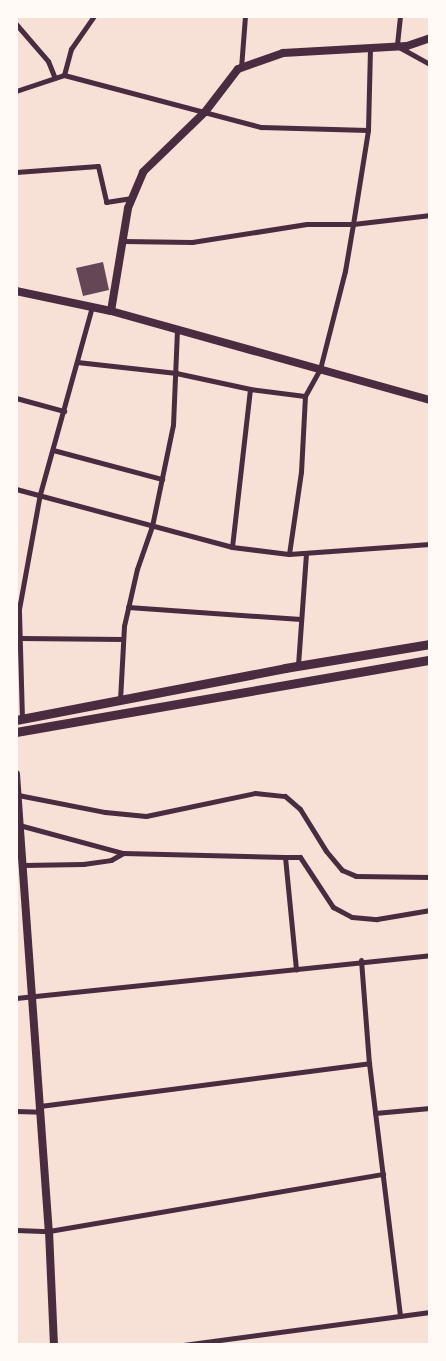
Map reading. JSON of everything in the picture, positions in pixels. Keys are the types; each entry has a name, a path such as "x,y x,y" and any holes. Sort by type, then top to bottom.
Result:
{"main road":[{"path":"19,720 298,665 430,644"},
{"path":"16,732 430,660"},
{"path":"298,665 301,681"}],"street":[{"path":"64,76 71,49 94,16"},
{"path":"241,68 245,16"},
{"path":"397,46 400,16"},
{"path":"16,24 48,62 55,78"},
{"path":"112,312 122,241 132,198 142,172 205,112 241,68 283,53 397,46 430,38"},
{"path":"397,46 430,64"},
{"path":"289,554 301,472 305,396 320,370 345,271 353,224 368,130 370,48"},
{"path":"16,92 64,76 261,127 368,130"},
{"path":"16,172 98,166 106,202 132,198"},
{"path":"122,241 192,242 307,224 353,224 430,215"},
{"path":"16,291 92,306 430,400"},
{"path":"19,720 20,638 18,610 40,494 92,306"},
{"path":"120,700 123,639 128,608 152,526 173,425 177,330"},
{"path":"77,362 176,373 250,389 305,396"},
{"path":"232,547 250,389"},
{"path":"16,398 64,411"},
{"path":"53,450 162,479"},
{"path":"16,489 232,547 289,554 430,544"},
{"path":"298,665 306,553"},
{"path":"128,608 301,618"},
{"path":"20,638 123,639"},
{"path":"16,774 18,824 23,866 20,878 41,1109 54,1345"},
{"path":"18,795 104,812 146,816 255,793 285,796 300,809 326,852 342,870 356,876 430,877"},
{"path":"18,824 123,853 300,857 333,907 352,917 377,919 430,910"},
{"path":"23,866 83,864 111,860 123,853"},
{"path":"285,857 296,969"},
{"path":"16,998 32,998 296,969 361,960 430,955"},
{"path":"361,960 369,1063 400,1316"},
{"path":"16,1111 369,1063"},
{"path":"375,1114 430,1108"},
{"path":"16,1230 49,1231 383,1174"},
{"path":"183,1345 430,1312"}],"building":[{"path":"103,262 109,290 83,296 76,268"}]}
